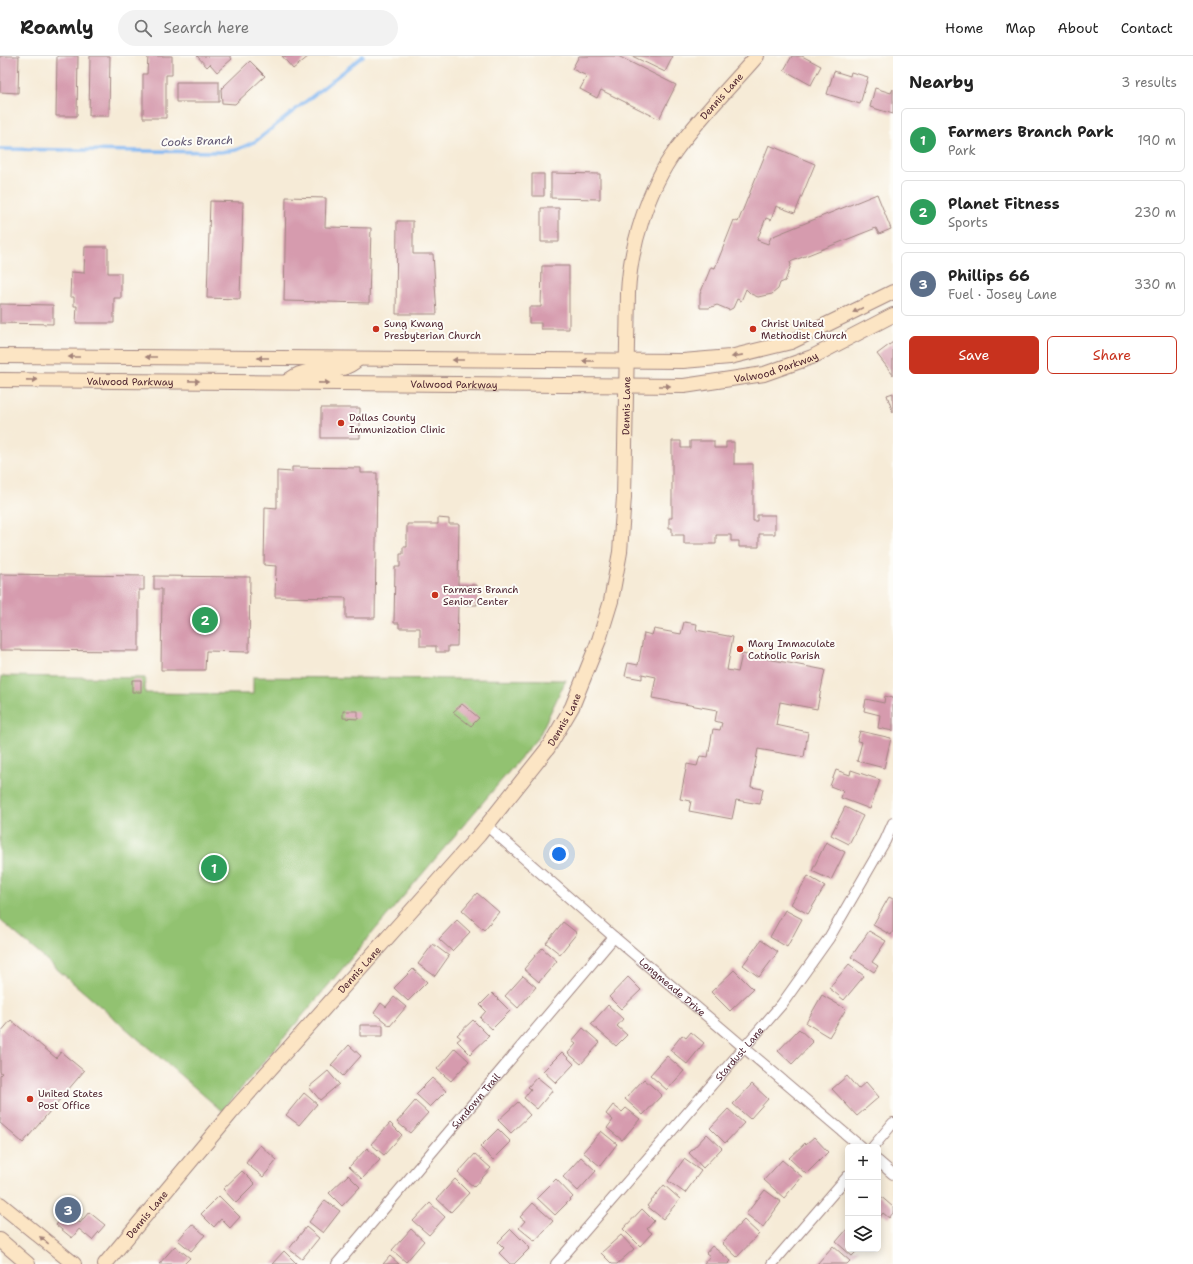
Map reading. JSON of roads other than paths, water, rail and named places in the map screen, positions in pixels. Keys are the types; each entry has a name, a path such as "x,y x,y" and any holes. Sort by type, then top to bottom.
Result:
{"main road":[{"name":"Dennis Lane","path":"105,1264 236,1107 486,825 558,733 572,707 599,640 611,601 620,552 624,497 630,267 644,214 663,171 675,151 757,56"},
{"name":"Valwood Parkway","path":"0,356 627,362 683,361 730,357 760,351 791,342 893,292"},
{"name":"Valwood Parkway","path":"0,380 684,386 764,374 812,357 893,315"},
{"path":"113,357 113,381"},
{"path":"287,382 297,374 345,368 358,359"},
{"path":"0,1204 74,1264"},
{"path":"0,1240 28,1264"}],"street":[{"name":"Stardust Lane","path":"556,1264 782,1004 829,938 885,841 893,823"},
{"name":"Longmeade Drive","path":"486,825 614,937 857,1144"},
{"name":"Sundown Trail","path":"337,1264 614,937"},
{"path":"876,1144 893,1123"},
{"path":"881,1164 893,1174"},
{"path":"772,1264 845,1179"}],"waterway":[{"name":"Cooks Branch","path":"0,149 220,152 236,150 256,141 363,56"}],"place":[{"name":"Sung Kwang Presbyterian Church","path":"376,329"},
{"name":"Christ United Methodist Church","path":"753,329"},
{"name":"Dallas County Immunization Clinic","path":"341,423"},
{"name":"Farmers Branch Senior Center","path":"435,595"},
{"name":"Planet Fitness","path":"205,620"},
{"name":"Mary Immaculate Catholic Parish","path":"740,649"},
{"name":"Farmers Branch Park","path":"214,868"},
{"name":"United States Post Office","path":"30,1099"},
{"name":"Phillips 66","path":"68,1210"}]}
